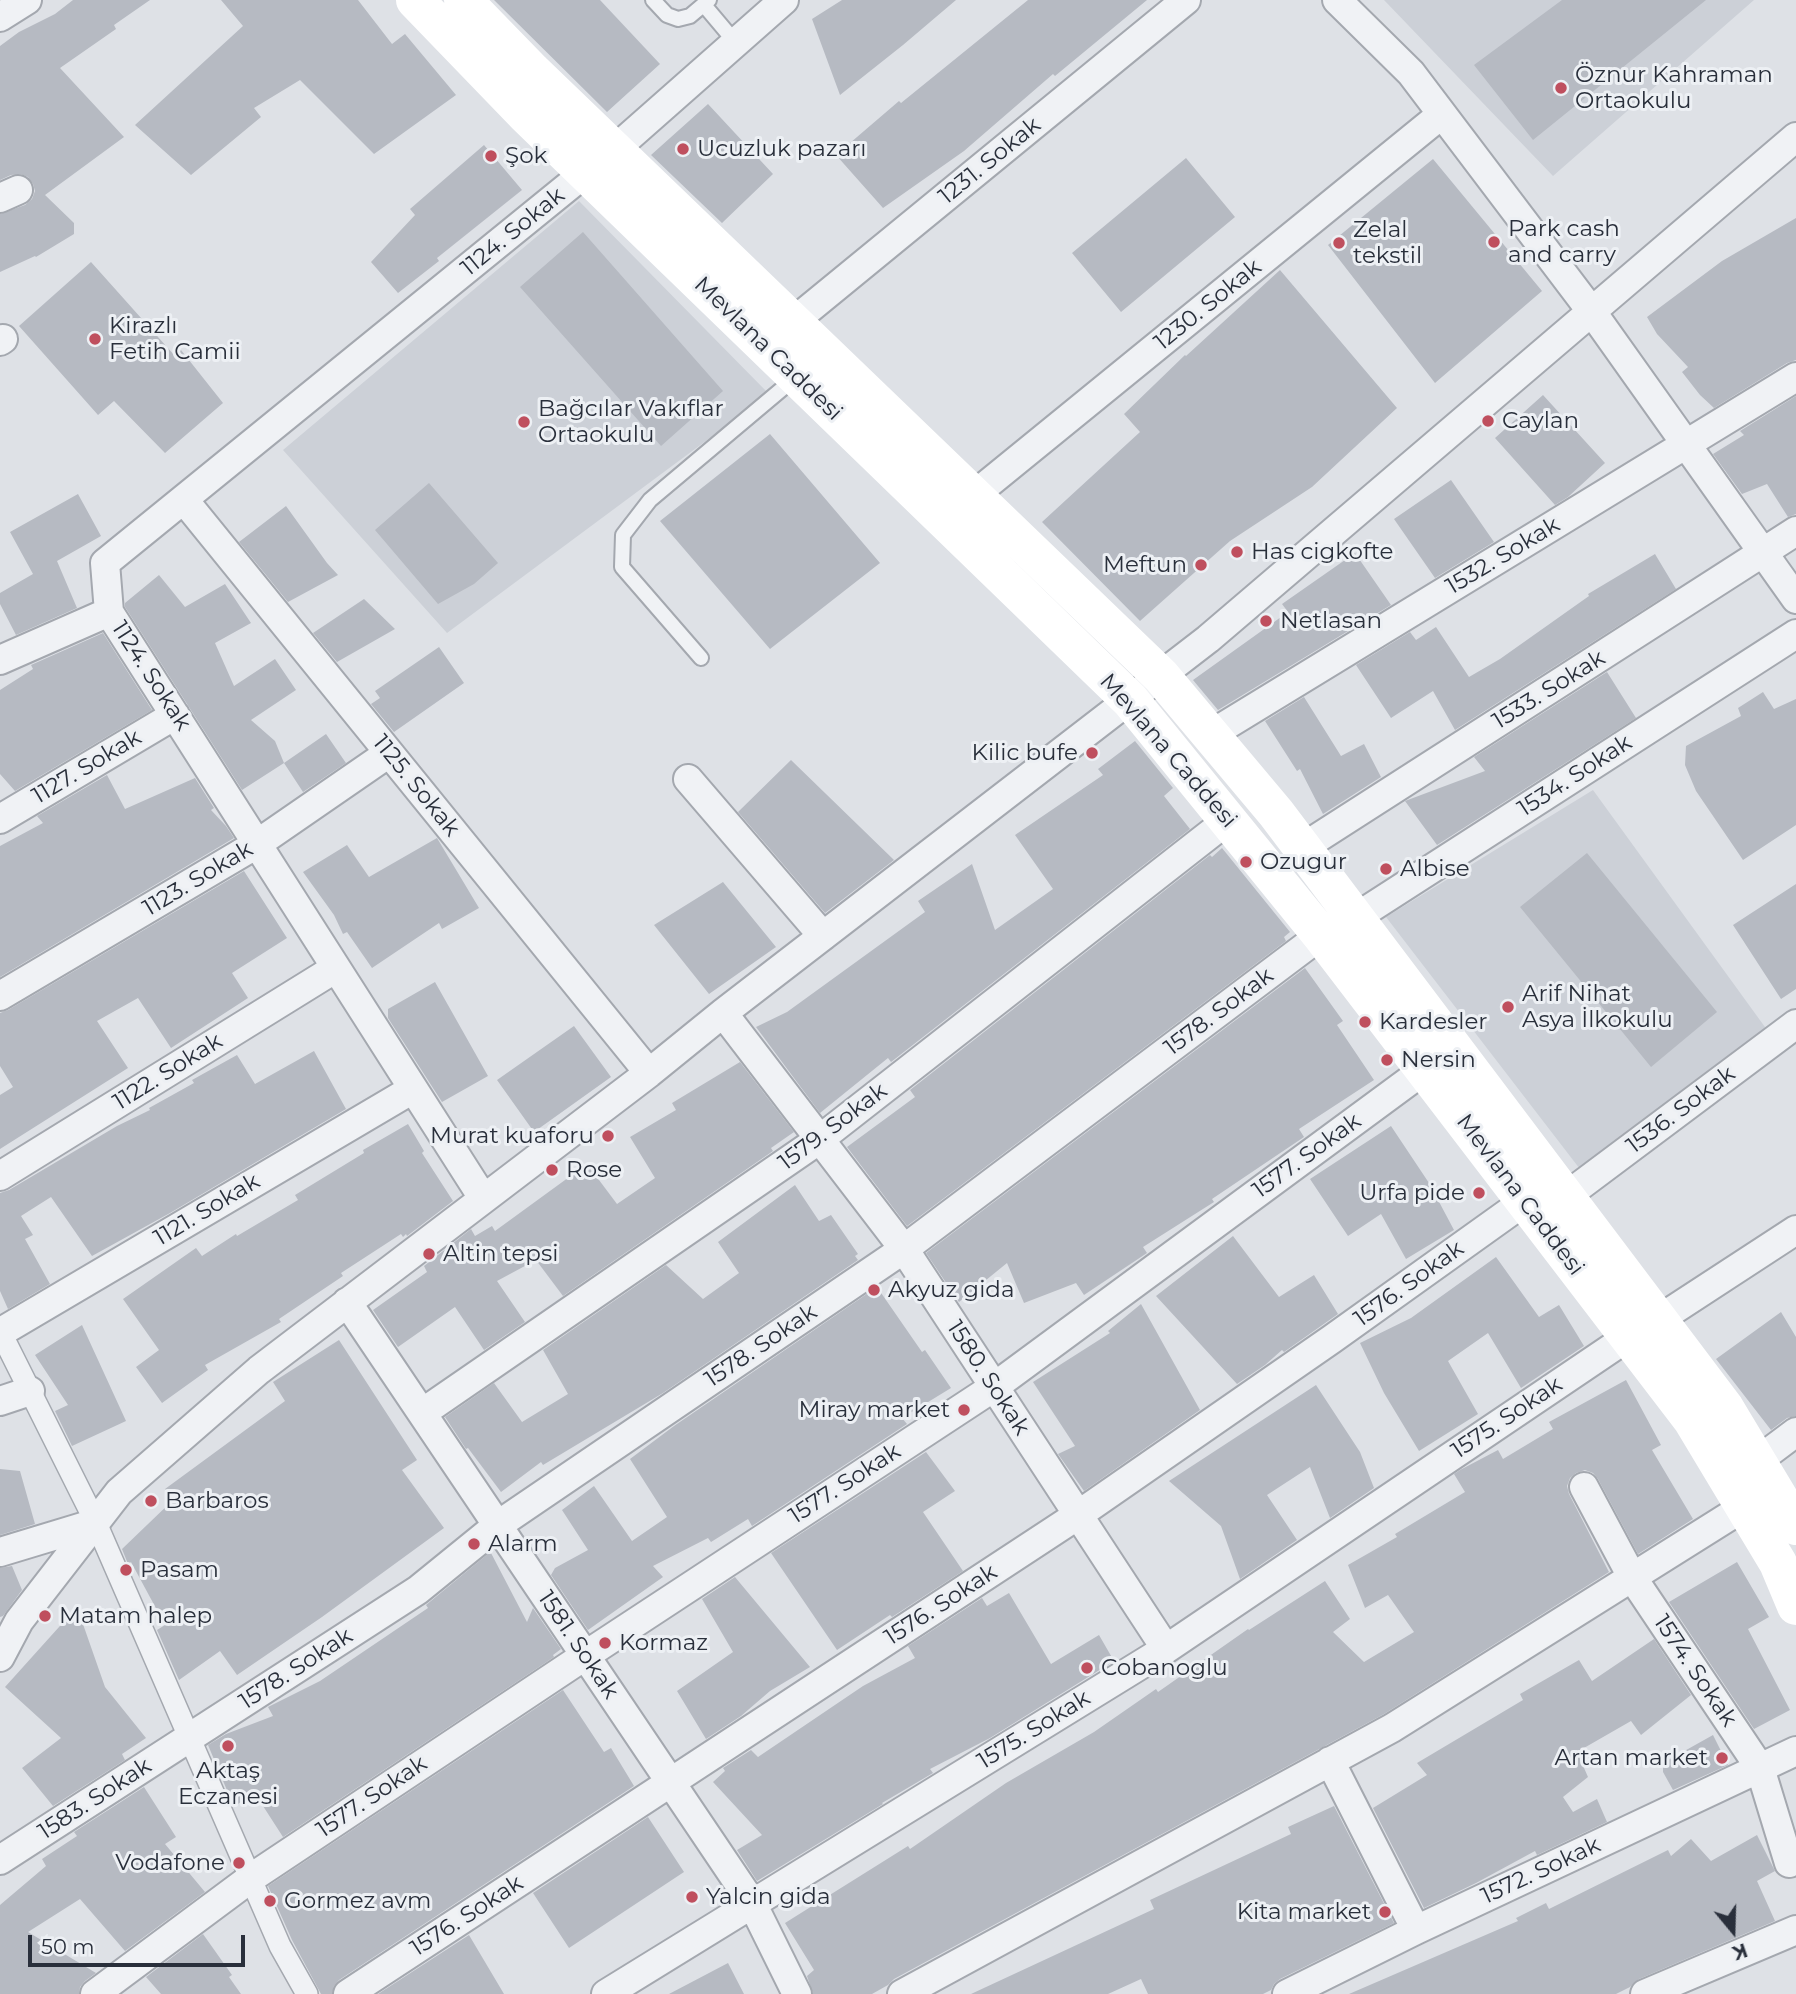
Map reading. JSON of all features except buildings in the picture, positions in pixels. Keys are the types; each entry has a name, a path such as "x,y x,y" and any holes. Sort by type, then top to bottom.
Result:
{"main road":[{"name":"Mevlana Caddesi","path":"415,0 526,115 600,161 793,322 1161,676 1276,813 1566,1197 1643,1329 1692,1420 1778,1563 1796,1606"},
{"name":"Mevlana Caddesi","path":"463,0 532,71 600,161 796,377 1130,700 1321,935 1525,1201 1643,1329 1725,1408 1796,1526"}],"street":[{"path":"0,17 27,0"},
{"name":"1124. Sokak","path":"483,1198 109,612 105,563 600,161 784,0"},
{"name":"1231. Sokak","path":"793,322 1186,0"},
{"path":"1337,0 1410,73 1442,114 1592,312 1796,599"},
{"name":"1230. Sokak","path":"973,496 1442,114"},
{"path":"0,1657 19,1621 120,1492 259,1370 649,1073 1208,639 1796,137"},
{"name":"1532. Sokak","path":"1210,735 1796,377"},
{"name":"1125. Sokak","path":"184,500 649,1073"},
{"name":"1533. Sokak","path":"1302,848 1796,531"},
{"path":"0,660 109,612"},
{"name":"1534. Sokak","path":"1355,918 1796,634"},
{"name":"1127. Sokak","path":"0,819 175,715"},
{"name":"1123. Sokak","path":"0,996 257,844 389,753"},
{"path":"688,779 823,936"},
{"name":"1579. Sokak","path":"422,1413 820,1139 1228,820"},
{"name":"1578. Sokak","path":"190,1738 418,1590 498,1525 904,1249 1321,935"},
{"name":"1122. Sokak","path":"0,1176 336,968"},
{"name":"1580. Sokak","path":"723,1013 904,1249 1166,1649"},
{"name":"1536. Sokak","path":"1566,1197 1796,1024"},
{"name":"1577. Sokak","path":"94,1994 251,1878 994,1387 1424,1070"},
{"name":"1121. Sokak","path":"0,1332 413,1088"},
{"name":"1576. Sokak","path":"348,1994 1078,1515 1525,1201"},
{"name":"1575. Sokak","path":"606,1994 1166,1649 1643,1329 1796,1230"},
{"name":"1581. Sokak","path":"348,1302 752,1903 797,1994"},
{"path":"0,1332 96,1523 280,1946 307,1994"},
{"path":"0,1401 30,1391"},
{"path":"1756,1462 1796,1432"},
{"name":"1574. Sokak","path":"1584,1487 1632,1577 1760,1768 1789,1863"},
{"path":"902,1994 1392,1728 1744,1507"},
{"path":"0,1552 96,1523"},
{"name":"1583. Sokak","path":"0,1860 190,1738"},
{"name":"1572. Sokak","path":"1287,1994 1416,1930 1796,1751"},
{"path":"1330,1761 1416,1930"},
{"path":"1645,1994 1796,1930"}],"lane":[{"path":"653,0 667,15 678,19 690,16 707,2 736,43"},
{"path":"701,658 622,567 622,535 650,500 796,377"}],"shaded area":[{"name":"Öznur Kahraman Ortaokulu","path":"1384,0 1754,0 1553,176"},
{"name":"Bağcılar Vakıflar Ortaokulu","path":"579,201 769,394 447,633 283,450"},
{"path":"1593,790 1770,1034 1583,1173 1386,917"}],"place":[{"name":"Öznur Kahraman Ortaokulu","path":"1561,88"},
{"name":"Ucuzluk pazarı","path":"683,149"},
{"name":"Şok","path":"491,156"},
{"name":"Park cash and carry","path":"1494,242"},
{"name":"Zelal tekstil","path":"1339,243"},
{"name":"Kirazlı Fetih Camii","path":"95,339"},
{"name":"Caylan","path":"1488,421"},
{"name":"Bağcılar Vakıflar Ortaokulu","path":"524,422"},
{"name":"Has cigkofte","path":"1237,552"},
{"name":"Meftun","path":"1201,565"},
{"name":"Netlasan","path":"1266,621"},
{"name":"Kilic bufe","path":"1092,753"},
{"name":"Ozugur","path":"1246,862"},
{"name":"Albise","path":"1386,869"},
{"name":"Arif Nihat Asya İlkokulu","path":"1508,1007"},
{"name":"Kardesler","path":"1365,1022"},
{"name":"Nersin","path":"1387,1060"},
{"name":"Murat kuaforu","path":"608,1136"},
{"name":"Rose","path":"552,1170"},
{"name":"Urfa pide","path":"1479,1193"},
{"name":"Altin tepsi","path":"429,1254"},
{"name":"Akyuz gida","path":"874,1290"},
{"name":"Miray market","path":"964,1410"},
{"name":"Barbaros","path":"151,1501"},
{"name":"Alarm","path":"474,1544"},
{"name":"Pasam","path":"126,1570"},
{"name":"Matam halep","path":"45,1616"},
{"name":"Kormaz","path":"605,1643"},
{"name":"Cobanoglu","path":"1087,1668"},
{"name":"Aktaş Eczanesi","path":"228,1746"},
{"name":"Artan market","path":"1722,1758"},
{"name":"Vodafone","path":"239,1863"},
{"name":"Yalcin gida","path":"692,1897"},
{"name":"Gormez avm","path":"270,1901"},
{"name":"Kita market","path":"1385,1912"}]}
